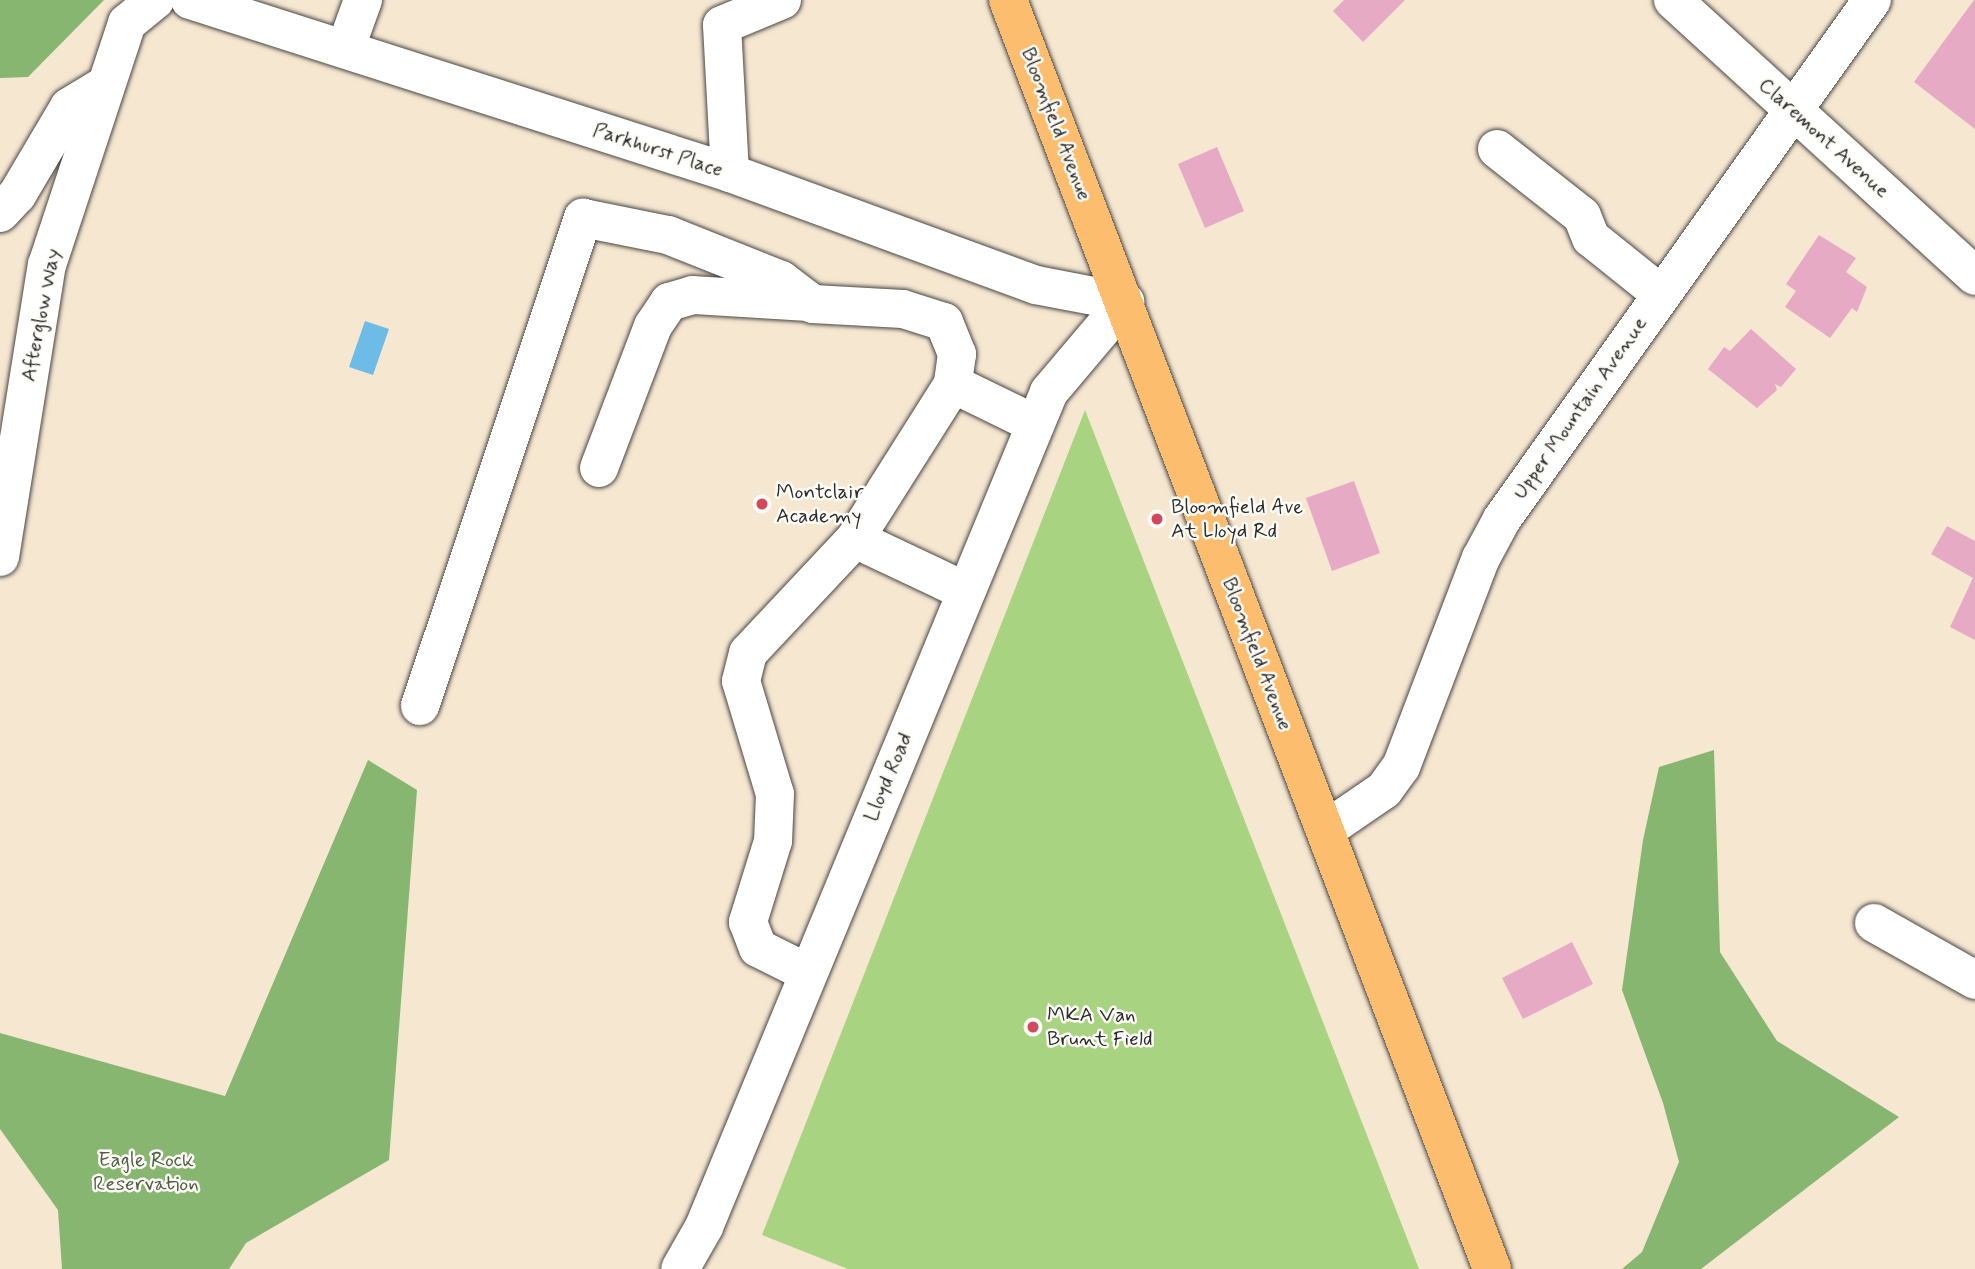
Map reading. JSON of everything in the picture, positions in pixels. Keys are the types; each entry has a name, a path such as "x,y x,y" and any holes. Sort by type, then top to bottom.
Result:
{"main road":[{"name":"Bloomfield Avenue","path":"1008,0 1125,302 1278,714 1327,829 1492,1269"}],"street":[{"name":"Parkhurst Place","path":"190,0 346,47 730,173 1036,285 1125,302"},
{"path":"346,47 363,0"},
{"path":"730,173 722,25 744,7 782,0"},
{"name":"Claremont Avenue","path":"1673,0 1975,276"},
{"name":"Upper Mountain Avenue","path":"1327,829 1384,790 1401,767 1481,558 1533,474 1872,0"},
{"name":"Afterglow Way","path":"0,557 47,264 127,23 149,2"},
{"path":"0,213 17,195 69,107 105,85"},
{"path":"1497,149 1582,216 1591,239 1661,294"},
{"path":"420,706 583,218 668,235 781,280 812,302"},
{"path":"599,468 653,326 669,302 693,295 903,309 944,323 957,354 953,384 855,539 747,653 741,681 775,794 773,841 748,922 758,948 808,973"},
{"name":"Lloyd Road","path":"680,1269 704,1227 1049,392 1125,302"},
{"path":"953,384 1035,424"},
{"path":"855,539 965,591"},
{"path":"1874,923 1975,980"}],"green space":[{"path":"0,0 104,0 28,77 0,78"},
{"path":"1085,410 1419,1269 848,1269 762,1235"},
{"path":"1714,750 1720,952 1777,1041 1899,1117 1701,1269 1622,1269 1642,1252 1679,1162 1663,1103 1622,990 1643,840 1659,767"},
{"name":"Eagle Rock Reservation","path":"368,760 417,790 389,1160 246,1243 229,1269 62,1269 58,1210 0,1129 0,1033 225,1096"}],"water":[{"path":"365,321 389,329 373,375 349,367"}],"building":[{"path":"1344,0 1405,0 1363,42 1333,11"},
{"path":"1975,0 1975,129 1914,82"},
{"path":"1217,147 1244,211 1205,228 1178,164"},
{"path":"1819,235 1856,258 1846,272 1867,287 1857,312 1852,308 1830,338 1785,307 1796,291 1786,284"},
{"path":"1751,329 1796,369 1781,387 1775,384 1777,390 1757,408 1708,369 1724,347 1730,351"},
{"path":"1354,481 1380,553 1332,571 1306,498"},
{"path":"1947,526 1975,541 1975,640 1950,627 1973,578 1931,554"},
{"path":"1572,942 1593,984 1523,1019 1502,978"}],"place":[{"name":"Montclair Academy","path":"762,504"},
{"name":"Bloomfield Ave At Lloyd Rd","path":"1157,519"},
{"name":"MKA Van Brunt Field","path":"1033,1027"}]}
